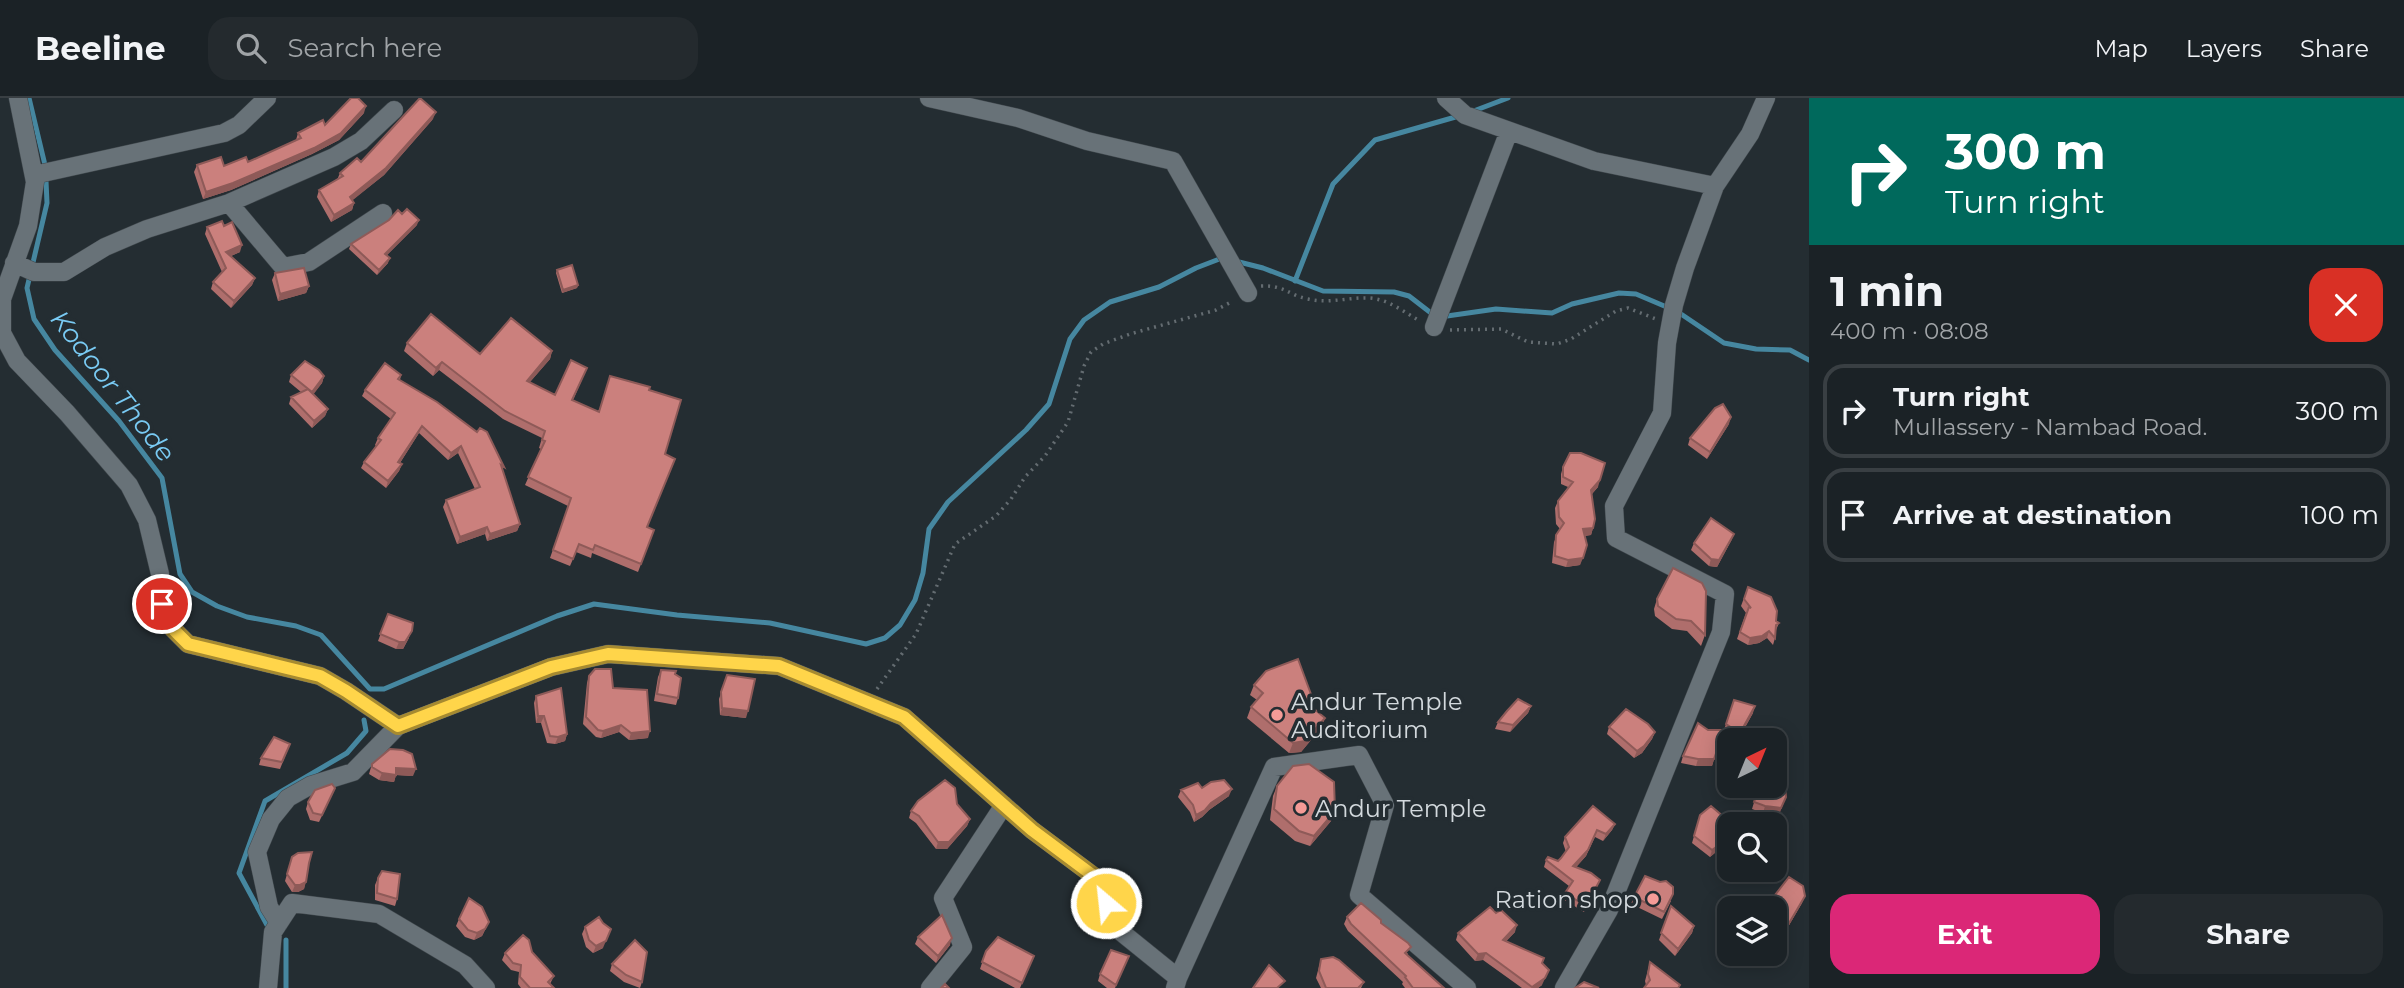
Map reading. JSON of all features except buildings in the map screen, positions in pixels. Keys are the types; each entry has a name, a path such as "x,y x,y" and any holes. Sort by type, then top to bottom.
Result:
{"street":[{"path":"19,98 28,153 35,175 25,268 2,299 2,333 17,361 67,413 129,485 147,520 160,574 162,604 173,629 188,644 320,676 398,726"},
{"path":"35,175 225,132 239,125 267,98"},
{"path":"929,98 1018,118 1087,141 1173,161 1248,293"},
{"path":"1446,98 1465,115 1594,161 1715,186"},
{"path":"1564,988 1609,910 1721,632 1725,594 1616,538 1614,506 1662,413 1673,315 1685,268 1715,186 1750,134 1766,98"},
{"path":"25,268 64,272 104,247 147,229 229,203 334,158 361,141 394,110"},
{"path":"1433,327 1509,131"},
{"path":"229,203 283,267 309,262 383,213"},
{"path":"279,923 269,907 257,852 271,819 288,798 312,785 353,772 398,726 551,667 608,654 779,666 904,717 1032,830 1103,883 1110,923 1176,983 1274,767 1359,755 1385,805 1359,895 1466,988"},
{"path":"930,988 963,947 943,898 1004,805"},
{"path":"268,988 273,932 292,903 379,914 465,965 486,988"}],"path":[{"path":"868,702 916,634 955,544 996,516 1025,477 1045,456 1068,422 1084,366 1091,352 1103,344 1216,310 1261,286 1276,285 1306,299 1324,302 1371,298 1396,305 1433,327 1446,330 1501,329 1528,342 1557,344 1571,339 1616,311 1628,309 1673,315"}],"waterway":[{"name":"Kodoor Thode","path":"29,98 45,165 47,203 27,288 34,319 55,350 119,421 162,478 180,574 192,592 217,606 247,617 296,626 321,635 370,689 384,689 557,616 594,604 770,623 866,644 885,638 900,625 915,600 923,573 929,529 948,502 1026,430 1049,404 1070,339 1084,320 1110,302 1159,287 1222,258"},
{"path":"1471,112 1508,98"},
{"path":"1295,281 1333,184 1375,140 1459,116"},
{"path":"1235,261 1263,268 1323,291 1394,292 1409,296 1431,313 1447,316 1496,309 1552,313 1572,304 1619,293 1636,294 1669,308"},
{"path":"1678,312 1724,343 1756,349 1790,350 1809,360"},
{"path":"267,925 239,873 265,801 347,753 366,731 364,720"},
{"path":"286,940 286,988"}],"place":[{"name":"Andur Temple Auditorium","path":"1277,715"},
{"name":"Andur Temple","path":"1301,808"},
{"name":"Ration shop","path":"1653,899"}],"route":[{"path":"162,604 173,629 188,644 320,676 398,726 551,667 608,654 779,666 904,717 1032,830 1103,883 1106,903"}]}
